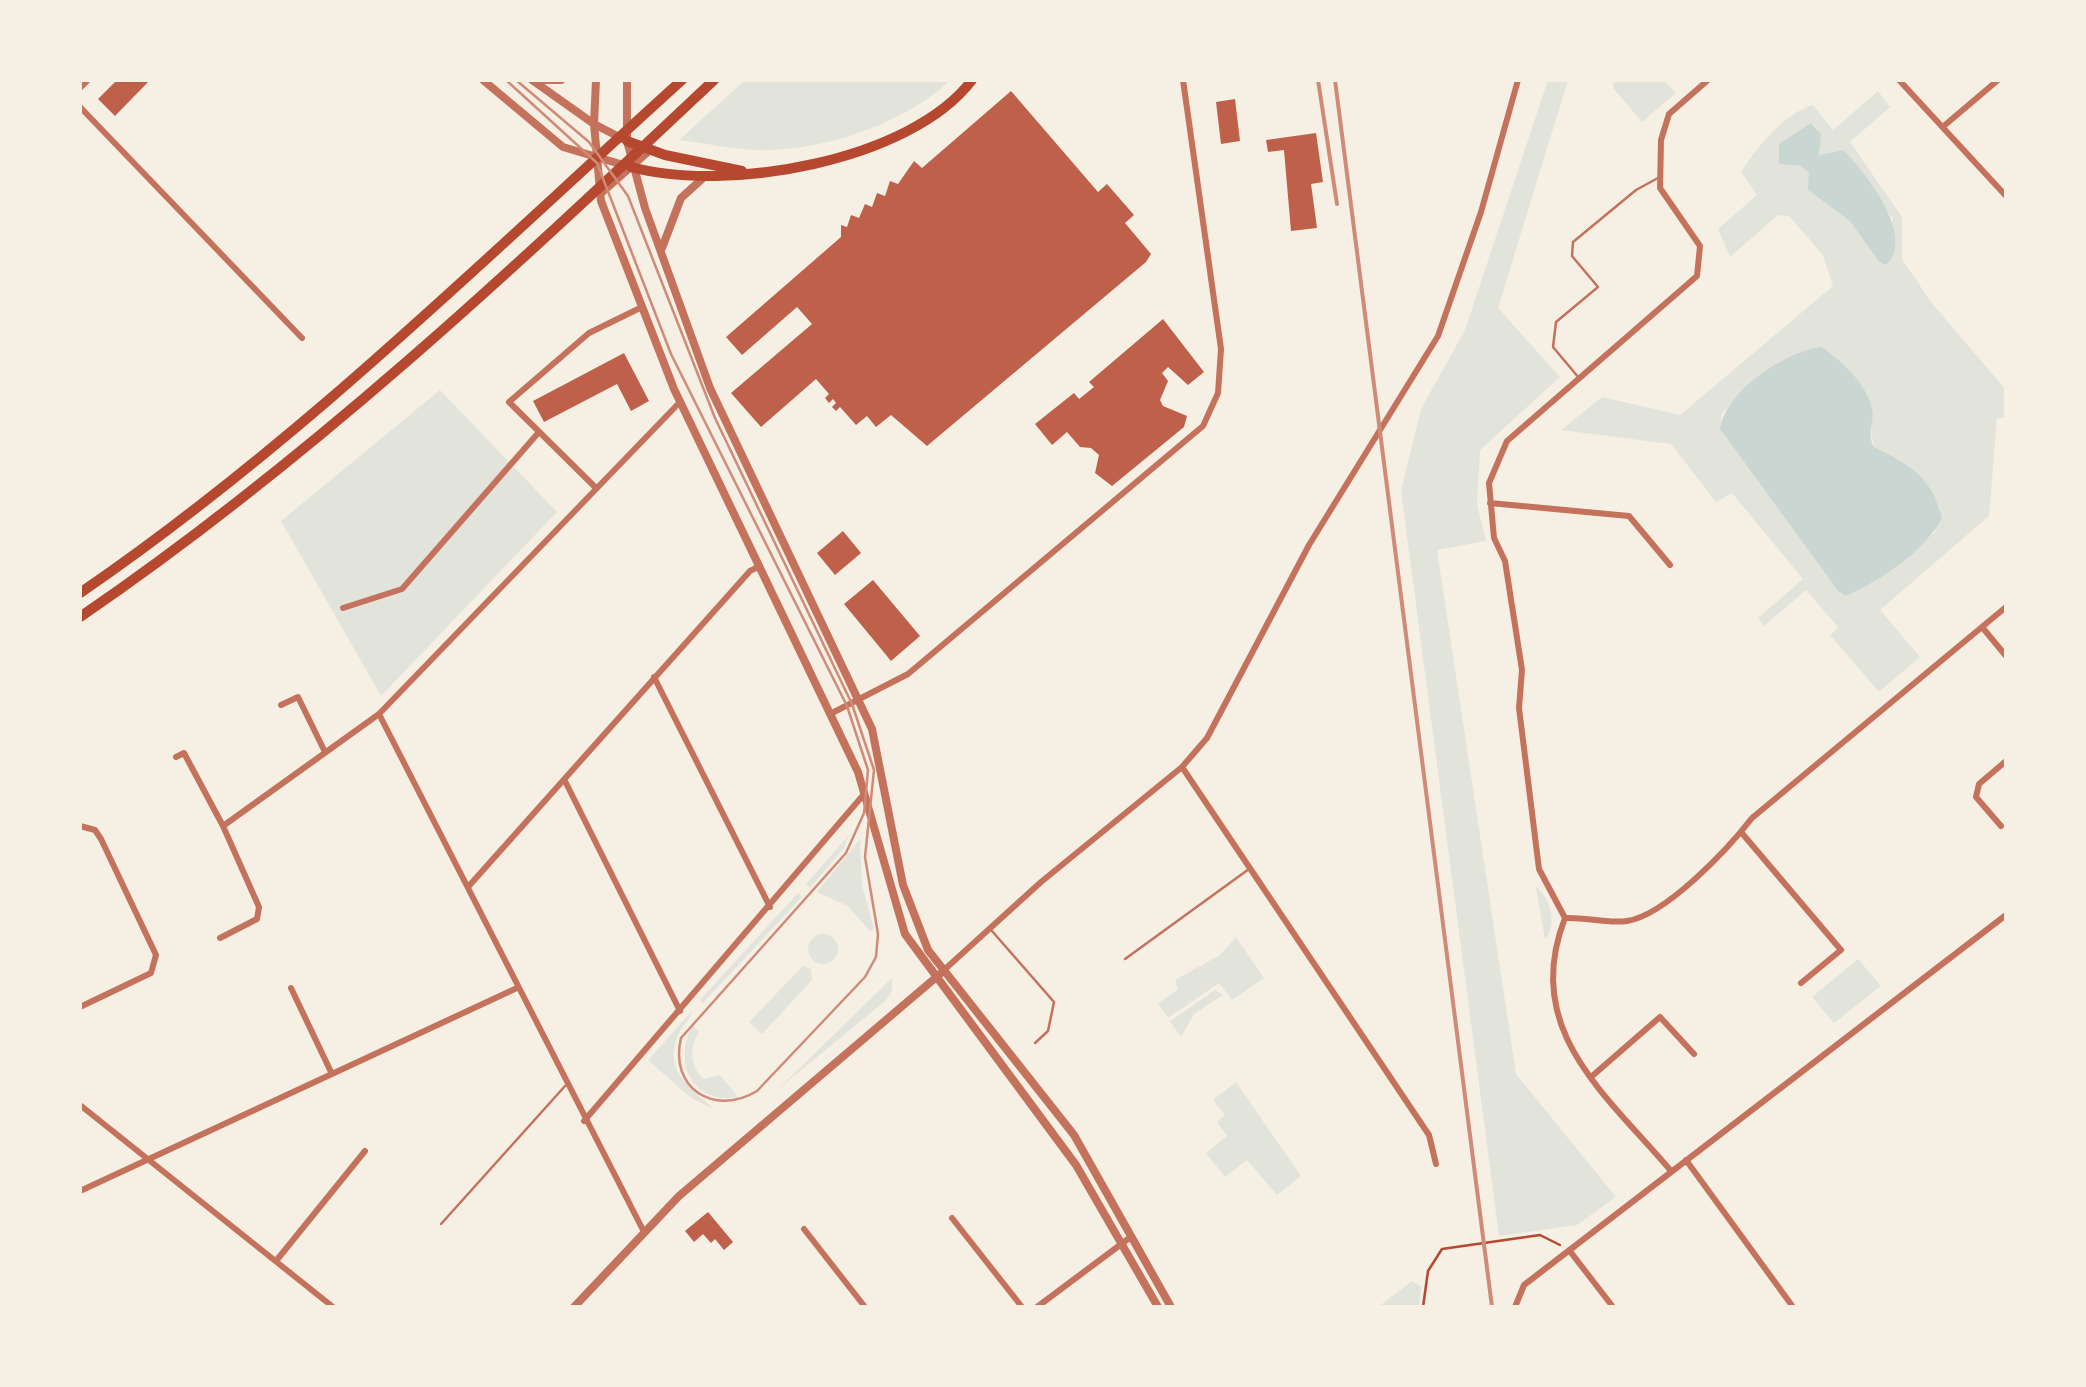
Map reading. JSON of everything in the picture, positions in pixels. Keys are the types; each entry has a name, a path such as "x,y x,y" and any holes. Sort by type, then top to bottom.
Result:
{"highway":[{"path":"80,593 241,476 315,415 682,80"},
{"path":"80,618 174,552 312,444 578,208 714,80"},
{"path":"631,167 702,179 814,164 891,138 941,109 972,80"},
{"path":"627,141 650,150 755,173"}],"street":[{"path":"80,88 88,80"},
{"path":"482,80 563,147 631,167"},
{"path":"536,80 562,80"},
{"path":"536,80 594,124 627,141"},
{"path":"596,80 594,124 600,194 640,308 680,402 832,713 866,792 900,922 910,943 1027,1094 1122,1242 1158,1307"},
{"path":"626,80 631,167 710,388 861,700 879,755 911,914 928,950 1074,1135 1171,1307"},
{"path":"832,713 908,674 1203,426 1218,393 1221,349 1183,80"},
{"path":"574,1307 643,1230 1042,882 1182,767 1234,693 1310,545 1438,336 1482,212 1518,80"},
{"path":"1671,1171 1591,1077 1560,1031 1552,956 1566,918 1539,869 1519,708 1522,670 1505,561 1494,538 1489,482 1507,442 1697,276 1700,246 1666,202 1659,178 1669,114 1708,80"},
{"path":"1899,80 2006,196"},
{"path":"1945,126 1998,80"},
{"path":"80,107 302,338"},
{"path":"600,194 650,150"},
{"path":"661,252 681,198 702,179"},
{"path":"594,487 509,402 589,334 640,308"},
{"path":"223,826 379,714 680,402"},
{"path":"343,608 402,588 539,432"},
{"path":"1490,503 1629,516 1670,565"},
{"path":"468,887 750,571 761,566"},
{"path":"1566,918 1614,922 1645,915 2006,607"},
{"path":"1982,627 2006,656"},
{"path":"654,677 770,908"},
{"path":"281,706 298,696 325,752"},
{"path":"379,714 643,1230"},
{"path":"176,758 184,753 223,826 259,907 257,919 220,938"},
{"path":"2000,826 1976,797 1979,784 2006,761"},
{"path":"1182,767 1429,1136 1436,1164"},
{"path":"565,781 680,1011"},
{"path":"584,1121 866,792"},
{"path":"80,826 95,830 102,839 156,955 150,973 80,1007"},
{"path":"1741,832 1840,950 1801,983"},
{"path":"1515,1307 1524,1286 1569,1250 2006,915"},
{"path":"292,988 331,1072"},
{"path":"80,1191 517,988"},
{"path":"1591,1077 1660,1017 1694,1054"},
{"path":"80,1106 333,1307"},
{"path":"276,1261 365,1151"},
{"path":"1686,1160 1792,1307"},
{"path":"952,1218 1022,1307"},
{"path":"804,1229 864,1307"},
{"path":"1037,1307 1133,1236"},
{"path":"1569,1250 1613,1307"}],"lane":[{"path":"1580,379 1553,347 1556,322 1598,286 1572,256 1574,242 1636,190 1659,178"},
{"path":"1125,959 1250,868"},
{"path":"991,930 1054,1002 1048,1031 1035,1043"},
{"path":"441,1224 566,1085"}],"path":[{"path":"1422,1307 1428,1271 1442,1250 1540,1235 1569,1250"}],"shaded area":[{"path":"745,80 951,80 932,96 886,122 808,146 757,150 679,140"},
{"path":"1548,80 1568,80 1498,308 1560,377 1480,450 1477,504 1486,541 1437,550 1516,1074 1616,1197 1577,1225 1499,1236 1401,491 1421,409 1465,330"},
{"path":"1614,80 1664,80 1676,93 1642,122 1613,88"},
{"path":"1878,91 1890,107 1850,142 1902,217 1902,259 1931,302 2006,390 2006,418 1997,418 1989,516 1880,610 1920,657 1879,692 1830,635 1838,627 1806,590 1764,626 1758,618 1803,579 1732,493 1716,502 1671,444 1561,430 1602,397 1680,415 1833,286 1823,255 1789,216 1778,215 1730,257 1718,229 1757,195 1741,172 1782,123 1813,105 1833,130","holes":["1811,123 1818,129 1820,155 1843,150 1893,219 1879,262 1850,221 1809,190 1810,173 1800,166 1779,164","1782,360 1870,425 1874,447 1913,471 1940,508 1935,532 1887,573 1846,596 1838,591 1720,429 1722,413"]},
{"path":"1811,123 1821,134 1819,155 1843,150 1884,205 1895,239 1894,253 1886,265 1879,262 1850,221 1808,190 1809,173 1800,166 1779,164 1779,144"},
{"path":"1821,347 1845,366 1865,391 1872,409 1874,447 1925,482 1942,518 1900,564 1846,596 1838,591 1720,429 1733,401 1759,376 1790,357"},
{"path":"440,390 557,512 381,696 281,521"},
{"path":"849,835 844,848 810,888 806,884"},
{"path":"860,839 862,885 874,929 870,931 848,906 817,892"},
{"path":"1536,887 1551,912 1551,927 1545,940"},
{"path":"798,893 802,897 703,1003 700,1000"},
{"path":"823,934 837,943 838,949 829,963 823,964 809,955 808,949 817,935"},
{"path":"1236,937 1264,978 1232,1000 1219,983 1168,1018 1158,1004 1178,989 1175,980 1220,955"},
{"path":"1858,959 1881,986 1834,1023 1812,997"},
{"path":"803,966 811,969 812,980 762,1034 749,1022"},
{"path":"892,978 892,991 885,1001 776,1091"},
{"path":"1215,990 1223,995 1194,1014 1181,1037 1170,1021"},
{"path":"692,1011 677,1037 674,1062 683,1080 713,1109 690,1097 648,1060"},
{"path":"693,1025 699,1032 692,1056 695,1068 703,1079 720,1075 738,1097 709,1094 690,1078 685,1053"},
{"path":"1236,1082 1301,1176 1277,1195 1247,1160 1225,1177 1206,1153 1227,1136 1217,1122 1225,1115 1213,1100"},
{"path":"1412,1281 1421,1286 1419,1307 1378,1307"}],"building":[{"path":"117,80 150,80 115,116 98,99"},
{"path":"1011,91 1098,192 1107,184 1134,215 1125,223 1151,254 1146,262 927,446 891,415 876,427 867,416 856,425 840,407 836,411 832,407 836,403 833,399 829,403 825,398 829,394 816,379 761,427 731,393 812,324 797,307 742,355 726,337 841,237 841,225 847,227 851,215 859,218 865,204 872,207 877,193 885,196 890,181 898,184 914,161 922,168"},
{"path":"1235,99 1240,141 1221,144 1216,102"},
{"path":"1316,133 1323,182 1311,184 1317,228 1291,231 1284,150 1268,152 1266,140"},
{"path":"1163,319 1204,372 1188,385 1168,367 1162,373 1168,381 1160,400 1163,406 1187,416 1184,427 1112,486 1095,473 1099,455 1091,448 1080,447 1067,432 1052,445 1035,424 1074,393 1079,399 1094,387 1089,382"},
{"path":"624,353 649,401 631,411 617,384 544,422 533,401"},
{"path":"843,531 861,553 835,575 817,553"},
{"path":"873,580 920,636 891,661 844,604"},
{"path":"708,1212 733,1242 724,1250 715,1239 711,1243 703,1234 694,1242 685,1231"}],"tram line":[{"path":"506,80 597,163 671,354 847,706 868,770 864,813 846,853 681,1038 679,1056 688,1084 711,1099 741,1098 757,1091 865,977 876,957 878,934 865,857 874,770 852,704 715,418 628,196 589,142 516,80"}],"railway":[{"path":"1318,80 1337,204"},
{"path":"1335,80 1492,1307"}]}
